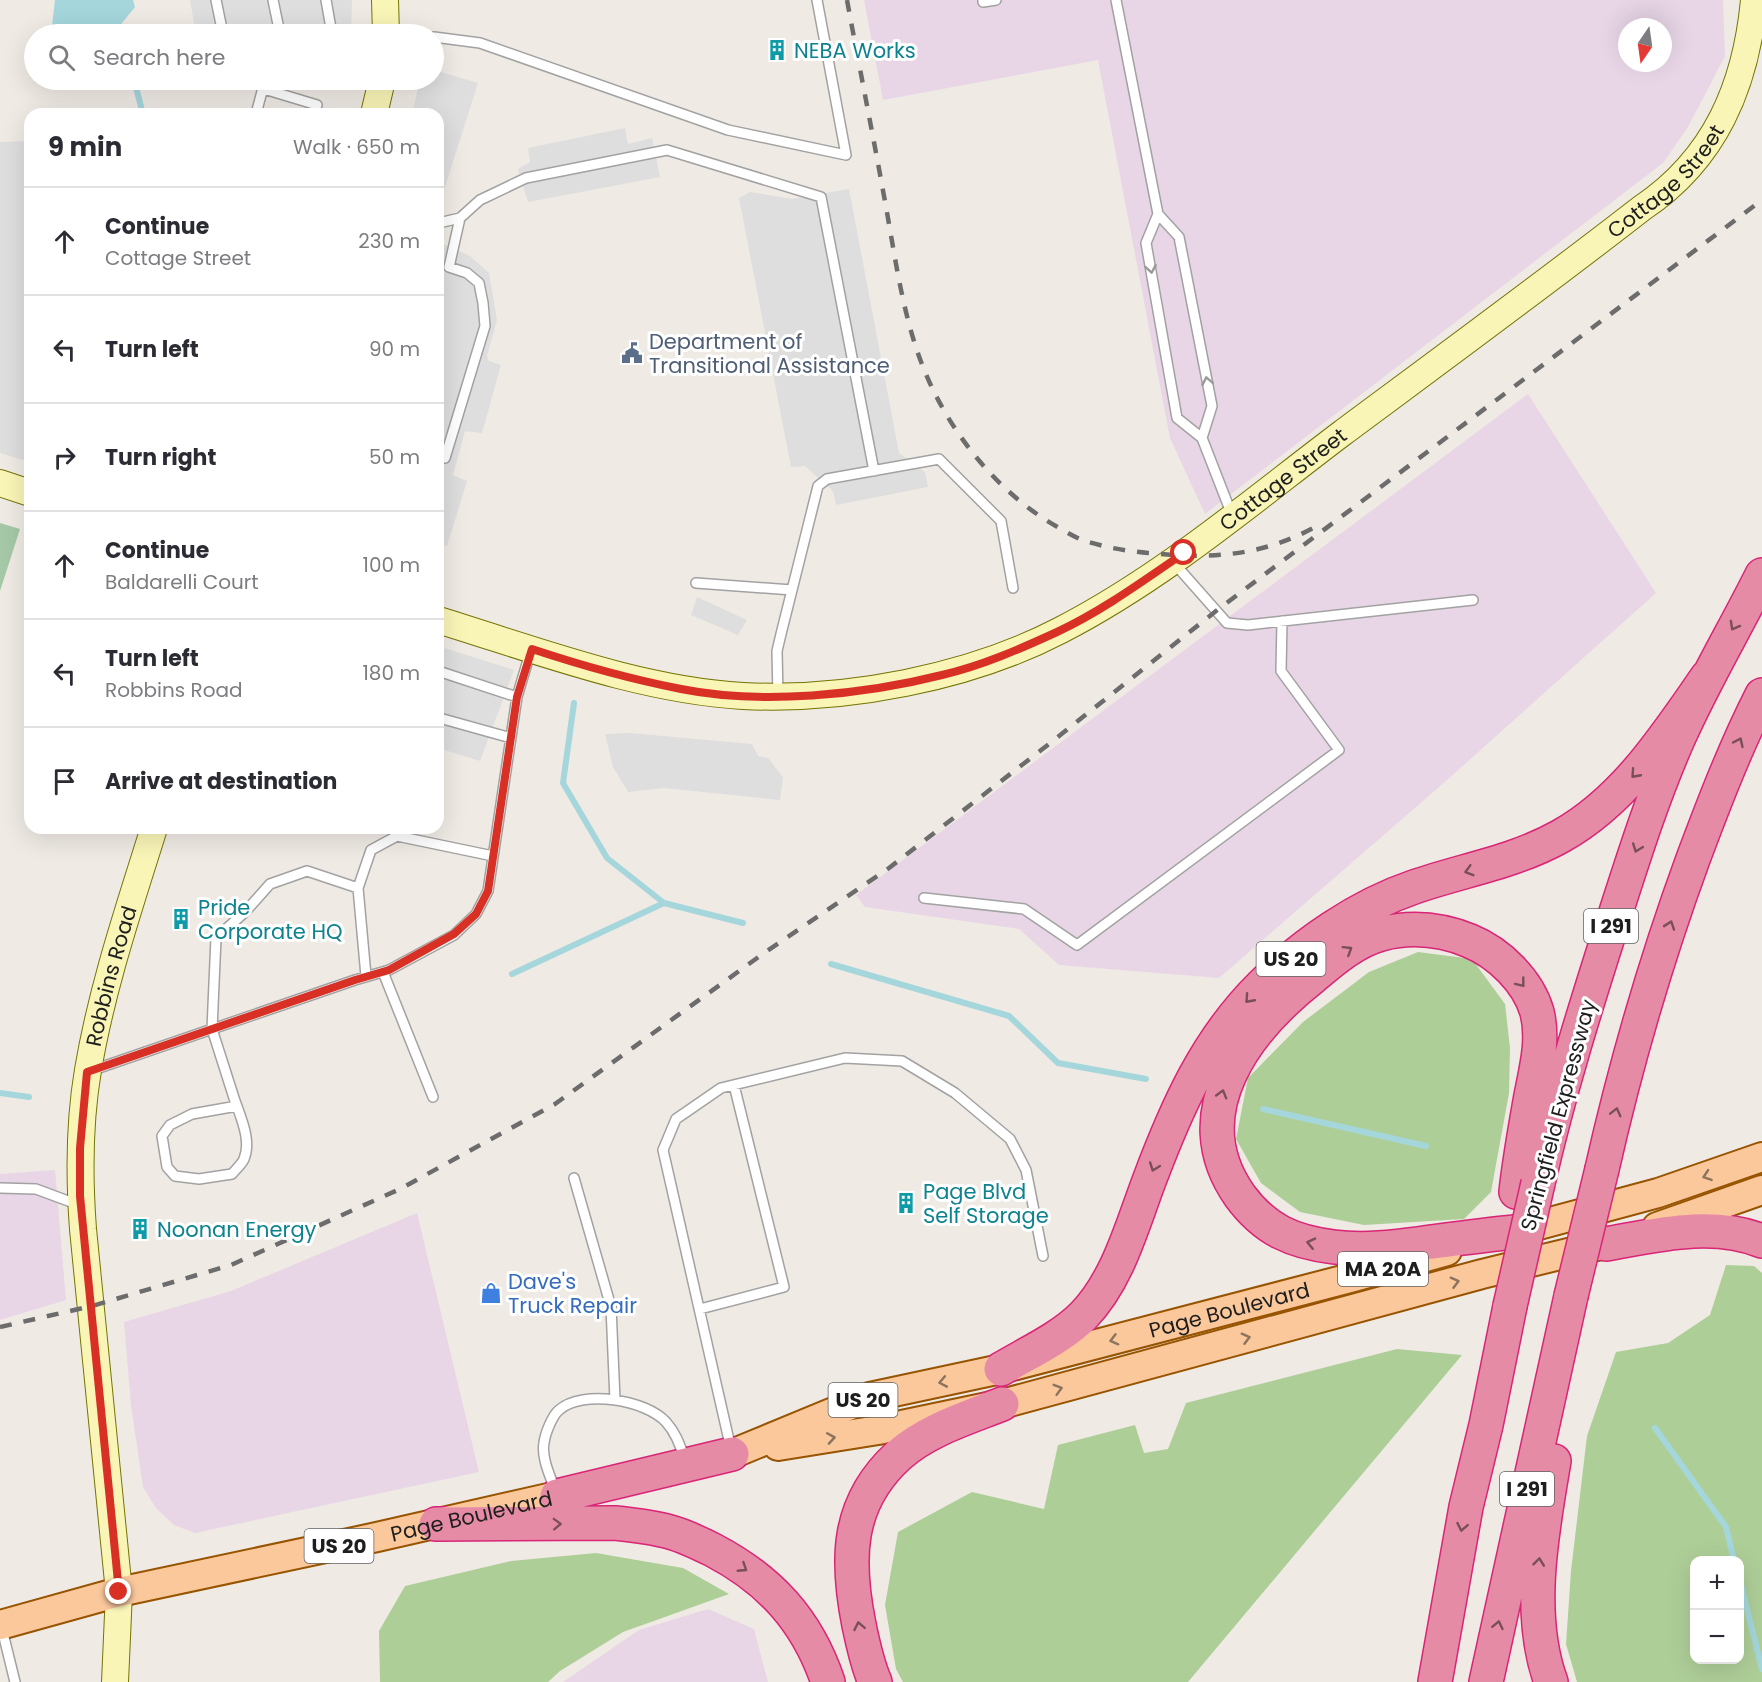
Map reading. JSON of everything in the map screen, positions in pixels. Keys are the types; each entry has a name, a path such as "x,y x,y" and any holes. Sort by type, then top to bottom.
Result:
{"highway":[{"name":"Springfield Expressway","path":"1435,1682 1469,1491 1486,1425 1504,1307 1527,1188 1635,854 1678,739 1707,677 1762,574"},
{"name":"US 20","path":"1000,1369 1068,1328 1082,1317 1097,1299 1118,1261 1164,1141 1191,1080 1219,1036 1261,987 1295,956 1317,940 1387,898 1428,882 1522,854 1568,832 1609,801 1635,775 1661,743 1707,677"},
{"name":"I 291","path":"1486,1682 1571,1296 1631,1053 1661,952 1721,784 1762,695"},
{"path":"1515,1232 1376,1249 1335,1248 1281,1234 1268,1226 1247,1205 1229,1178 1221,1156 1216,1124 1221,1095 1227,1078 1246,1046 1279,1007 1327,965 1362,942 1382,934 1416,929 1437,931 1463,938 1480,945 1503,962 1526,987 1536,1011 1539,1035 1538,1059 1521,1150 1527,1188"},
{"name":"US 20","path":"1606,1244 1706,1230 1744,1235 1762,1241"},
{"path":"1551,1682 1541,1642 1538,1577 1556,1450 1571,1296"},
{"path":"875,1682 862,1642 851,1575 854,1533 867,1495 891,1464 916,1443 962,1420 1002,1404"},
{"name":"Page Boulevard","path":"557,1496 732,1454"},
{"path":"436,1524 615,1523 680,1535 739,1565 775,1593 794,1616 810,1642 828,1682"},
{"path":"1424,1682 1453,1574"}],"main road":[{"path":"386,0 392,24"},
{"name":"Cottage Street","path":"444,622 532,649 682,690 743,696 814,696 943,675 1004,656 1059,632 1173,561 1665,192 1682,176 1719,124 1730,103 1743,69 1751,32 1754,0"},
{"path":"375,108 380,90"},
{"path":"0,483 24,491"},
{"name":"Robbins Road","path":"115,1682 119,1592 81,1206 80,1148 87,1072 96,1025 152,834"},
{"name":"Page Boulevard","path":"732,1454 870,1397 1000,1369 1354,1277 1658,1193 1762,1157"},
{"name":"Page Boulevard","path":"732,1454 878,1430 1002,1404 1482,1274 1606,1244 1762,1190"},
{"name":"Page Boulevard","path":"0,1625 119,1592 557,1496"}],"lane":[{"path":"216,0 221,24"},
{"path":"273,0 278,24"},
{"path":"326,0 330,24"},
{"path":"444,38 480,43 728,130 846,155 817,0"},
{"path":"983,0 983,2 996,0"},
{"path":"1116,0 1158,213 1179,237 1212,406 1202,438"},
{"path":"258,108 262,90"},
{"path":"279,90 317,105 316,108"},
{"path":"444,222 460,218 480,200 526,178 667,150 821,197 874,471"},
{"path":"1158,213 1146,243 1177,418 1202,438 1232,516"},
{"path":"444,458 485,326 479,283 467,273 449,267 460,218"},
{"path":"778,696 777,651 818,486 827,479 939,459 1001,521 1013,588"},
{"path":"1173,561 1227,623 1248,625 1473,600"},
{"path":"696,583 792,590"},
{"path":"924,898 1024,909 1077,945 1339,750 1281,671 1282,621"},
{"path":"87,1072 383,972 454,934 476,914 488,891 517,697 532,649"},
{"path":"444,673 517,697"},
{"path":"444,719 511,738"},
{"path":"366,976 358,888 371,850 398,836 493,856"},
{"path":"237,1106 192,1114 170,1125 162,1136 167,1167 175,1176 199,1179 232,1174 244,1159 247,1141 237,1106 212,1029 216,938 270,884 307,871 358,888"},
{"path":"383,972 434,1097"},
{"path":"732,1454 663,1150 676,1119 721,1088 845,1058 902,1061 955,1093 1010,1139 1026,1170 1043,1256"},
{"path":"700,1309 784,1287 734,1085"},
{"path":"574,1178 611,1307 615,1400"},
{"path":"0,1188 36,1189 81,1206"},
{"path":"557,1496 543,1445 558,1411 572,1403 602,1398 646,1408 665,1420 675,1435 687,1464"},
{"path":"0,1625 15,1682"}],"shaded area":[{"path":"190,0 352,0 351,24 194,24"},
{"path":"864,0 1723,0 1725,56 1688,127 1663,163 1205,514 1170,438 1098,60 883,100"},
{"path":"444,73 478,83 444,190 444,108 413,108 418,90 444,90"},
{"path":"625,128 628,144 652,138 660,177 528,202 518,169 530,162 528,148"},
{"path":"24,141 23,460 0,453 0,142"},
{"path":"849,189 899,453 925,472 928,487 836,505 833,491 805,466 791,467 739,198 750,192 792,199"},
{"path":"444,245 470,256 489,273 497,320 487,356 489,361 501,365 482,433 465,431 453,475 467,481 447,546 444,545"},
{"path":"1528,394 1656,593 1447,780 1219,978 1059,965 1019,929 865,907 856,895"},
{"path":"697,597 747,620 738,635 691,615"},
{"path":"444,648 514,670 480,761 444,750"},
{"path":"629,733 752,744 758,756 768,758 783,777 780,800 664,788 628,792 613,767 605,734"},
{"path":"55,1170 66,1300 0,1320 0,1174"},
{"path":"417,1213 479,1472 195,1533 174,1525 156,1508 143,1487 131,1405 124,1322 231,1291"},
{"path":"708,1609 754,1629 768,1682 563,1682 639,1630"}],"green space":[{"path":"0,523 20,529 0,591"},
{"path":"1418,952 1472,959 1505,1004 1510,1048 1509,1093 1491,1192 1464,1219 1364,1225 1300,1212 1261,1183 1236,1139 1248,1078 1303,1022 1369,972"},
{"path":"1726,1265 1754,1266 1762,1273 1762,1682 1577,1682 1566,1644 1571,1571 1587,1436 1616,1352 1668,1343 1710,1315"},
{"path":"1397,1349 1462,1355 1188,1682 903,1682 896,1669 885,1605 898,1532 972,1492 1044,1509 1058,1445 1135,1425 1144,1453 1168,1449 1186,1403"},
{"path":"596,1553 683,1568 729,1594 623,1632 560,1671 548,1682 380,1682 379,1631 405,1586 511,1561"}],"water":[{"path":"55,0 133,0 135,7 121,24 52,24"}],"waterway":[{"path":"137,90 141,108"},
{"path":"574,703 563,783 607,858 664,903 743,923"},
{"path":"512,974 664,903"},
{"path":"831,964 1009,1016 1058,1063 1146,1079"},
{"path":"0,1093 29,1097"},
{"path":"1263,1109 1426,1146"},
{"path":"1655,1428 1726,1527 1733,1556"},
{"path":"1744,1597 1762,1669"}],"railway":[{"path":"847,0 899,278 913,339 931,385 944,410 976,457 1015,497 1038,514 1072,535 1098,545 1171,555 1215,555 1256,550 1277,544 1319,525"},
{"path":"0,1327 92,1306 231,1265 400,1189 555,1104 764,953 889,868 1216,611 1762,200"}],"place":[{"name":"NEBA Works","path":"777,50"},
{"name":"Department of Transitional Assistance","path":"632,353"},
{"name":"Pride Corporate HQ","path":"181,919"},
{"name":"Page Blvd Self Storage","path":"906,1203"},
{"name":"Noonan Energy","path":"140,1229"},
{"name":"Dave's Truck Repair","path":"491,1293"}],"route":[{"path":"119,1592 80,1196 80,1148 87,1072 389,970 454,934 476,914 488,891 517,697 532,649 682,690 743,696 814,696 882,686 943,675 1004,656 1059,632 1104,606 1184,553"}]}
